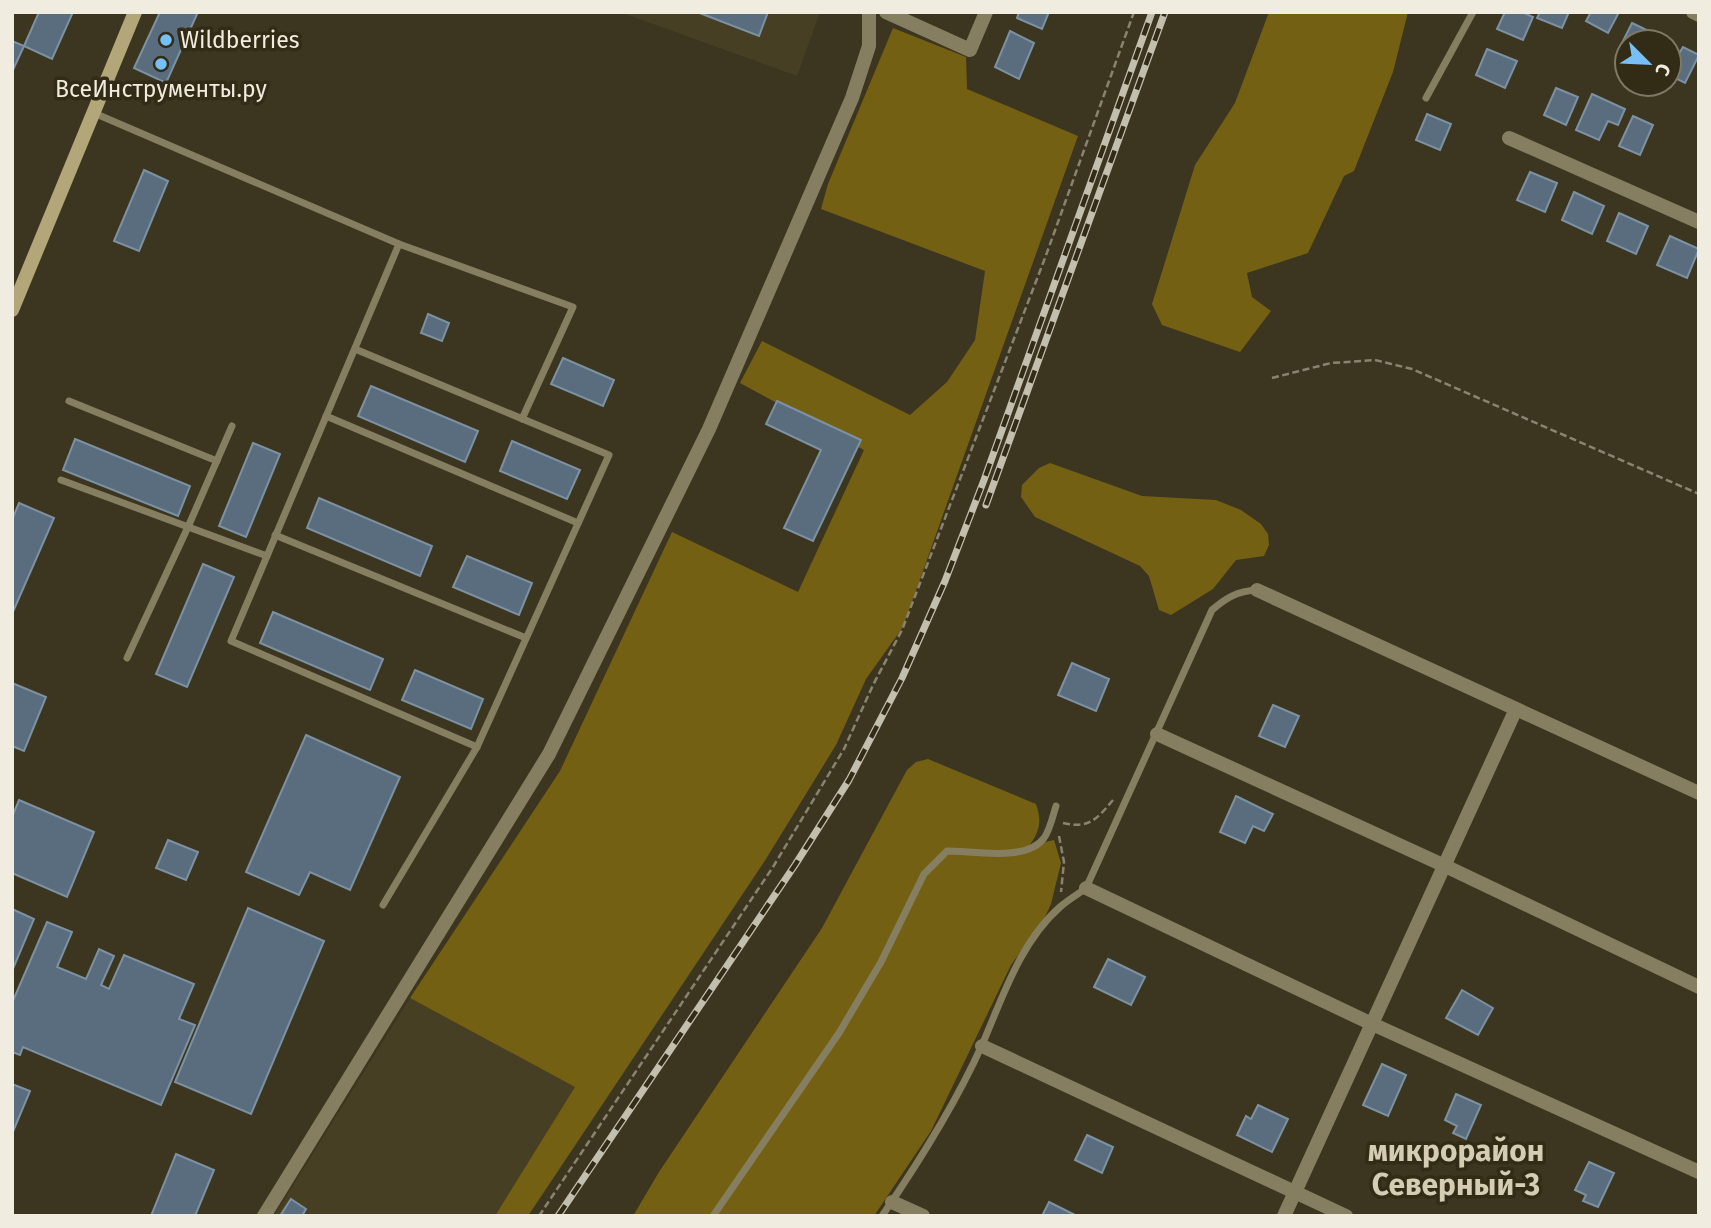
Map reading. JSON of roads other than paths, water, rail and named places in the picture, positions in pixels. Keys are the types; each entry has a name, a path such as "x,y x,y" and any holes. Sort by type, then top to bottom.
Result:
{"main road":[{"path":"12,310 135,12"}],"street":[{"path":"264,1216 550,754 709,429 847,111 869,46 869,12"},
{"path":"886,12 970,50 986,12"},
{"path":"1693,12 1699,15"},
{"path":"1509,138 1699,222"},
{"path":"1257,590 1699,793"},
{"path":"1284,1216 1370,1023 1516,709"},
{"path":"1157,734 1443,865 1699,987"},
{"path":"1086,888 1370,1023 1699,1172"},
{"path":"982,1045 1346,1216"},
{"path":"892,1202 923,1216"}],"lane":[{"path":"1426,98 1473,12"},
{"path":"94,113 399,244 573,307 522,419"},
{"path":"399,244 231,641 477,747"},
{"path":"355,349 608,455 477,747 383,905"},
{"path":"69,401 217,461"},
{"path":"326,416 578,523"},
{"path":"127,658 232,426"},
{"path":"61,480 267,556"},
{"path":"275,535 526,638"},
{"path":"882,1216 933,1137 982,1045 993,1014 1016,967 1044,925 1059,908 1086,888 1212,610 1235,594 1257,590"},
{"path":"713,1216 839,1033 881,962 924,874 947,851 1016,853 1031,848 1044,838 1056,806"}],"railway":[{"path":"558,1216 795,865 849,780 902,678 945,581 984,480 1152,12"},
{"path":"986,505 1165,12"}],"place":[{"name":"Wildberries","path":"166,40"},
{"name":"ВсеИнструменты.ру","path":"161,64"}],"district":[{"name":"микрорайон Северный-3","path":"1456,1168"}]}
